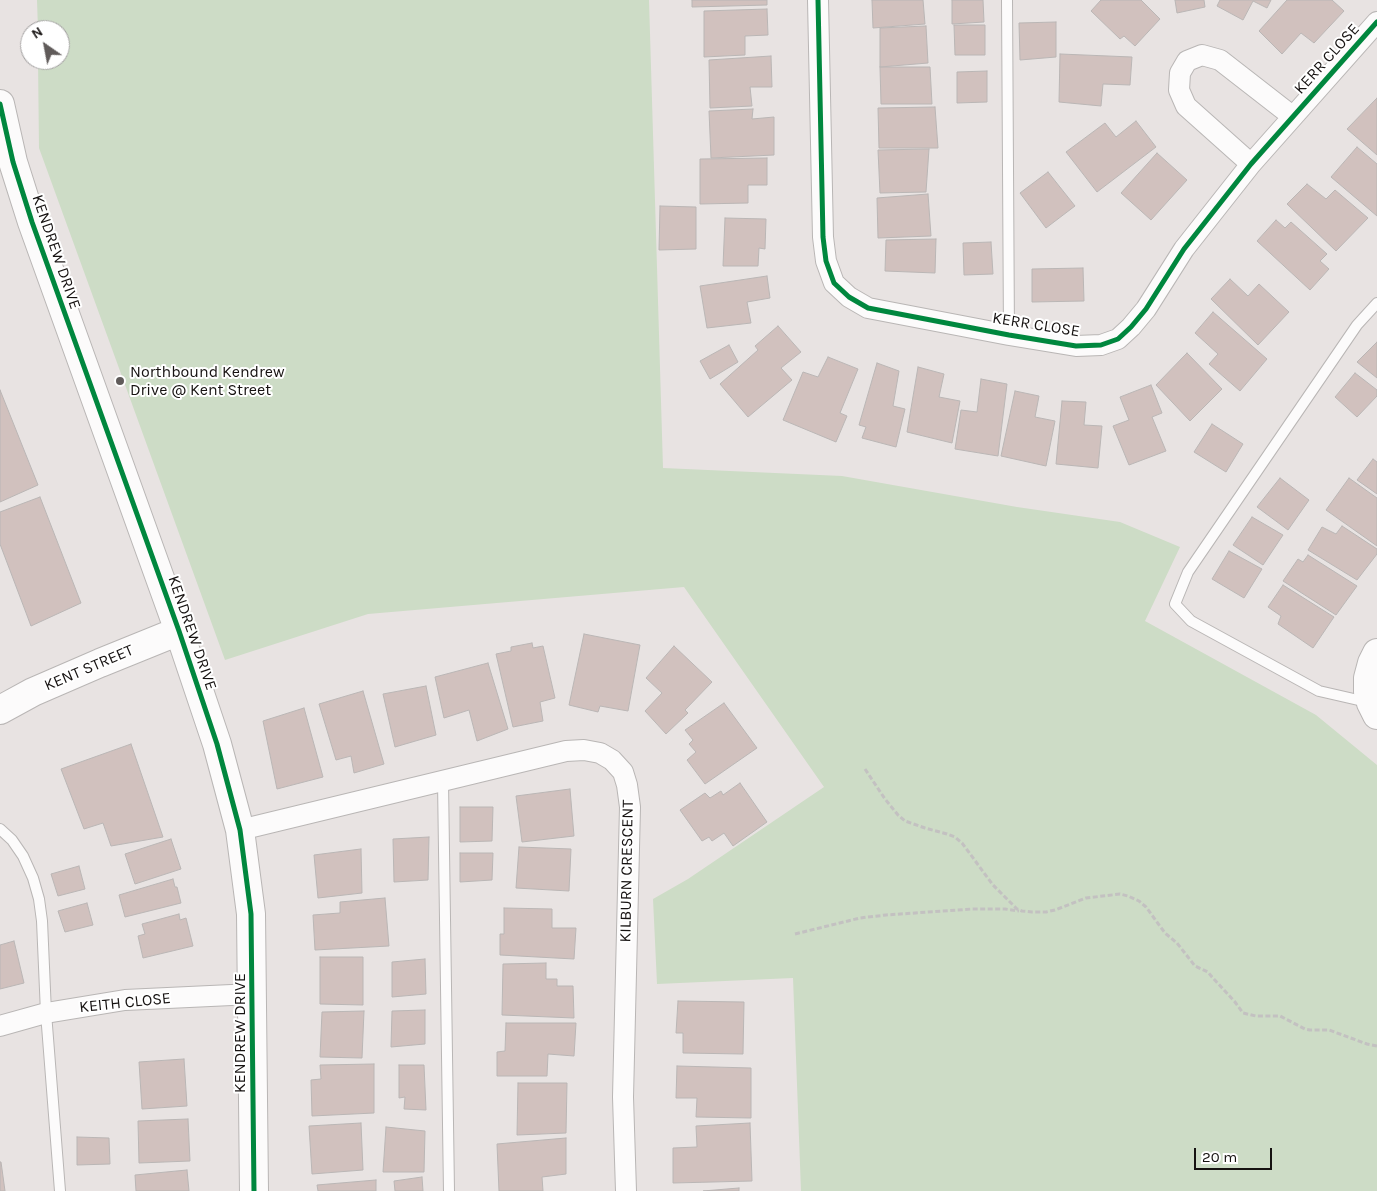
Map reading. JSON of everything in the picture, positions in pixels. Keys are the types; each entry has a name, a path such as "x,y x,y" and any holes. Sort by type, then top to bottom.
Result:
{"street":[{"name":"KERR CLOSE","path":"818,0 823,237 826,261 834,283 849,297 868,308 1076,346 1101,345 1118,339 1131,327 1146,309 1184,249 1250,164 1377,22"},
{"name":"KERR CLOSE","path":"1250,164 1186,106 1179,90 1180,73 1188,61 1202,55 1220,60 1292,116"},
{"name":"KENDREW DRIVE","path":"0,104 13,162 32,222 179,631 217,744 240,830 251,914 254,1191"},
{"name":"KENT STREET","path":"0,710 33,692 179,631"},
{"path":"1374,709 1368,692 1368,678 1377,653"},
{"name":"KILBURN CRESCENT","path":"240,830 566,751 584,750 600,753 612,760 622,772 627,785 630,807 623,1097 626,1191"},
{"name":"KEITH CLOSE","path":"0,1026 46,1013 124,1000 253,994"}],"lane":[{"path":"1007,0 1008,335"},
{"path":"1374,709 1319,691 1191,621 1175,604 1188,572 1357,325 1377,303"},
{"path":"444,782 449,1191"},
{"path":"0,829 12,840 23,856 33,878 39,899 60,1191"}],"path":[{"path":"865,769 898,815 905,821 955,837 962,843 993,885 1009,902 1022,912"},
{"path":"795,934 860,918 972,909 1005,909 1022,912 1055,910 1086,898 1120,894 1139,901 1146,907 1166,933 1183,949 1196,966 1208,972 1243,1013 1256,1016 1280,1016 1305,1029 1328,1030 1377,1046"}],"green space":[{"path":"37,0 649,0 663,468 842,476 1017,507 1120,522 1180,547 1145,621 1316,715 1377,765 1377,1191 801,1191 793,978 657,984 653,899 688,879 824,787 684,587 368,614 225,660 39,148 38,70 70,70 70,20 38,20"}],"building":[{"path":"692,0 767,0 767,5 692,7"},
{"path":"872,0 923,0 925,24 873,28"},
{"path":"952,0 983,0 984,22 952,24"},
{"path":"1101,0 1141,0 1160,19 1135,46 1124,36 1120,39 1091,11"},
{"path":"1175,0 1204,0 1205,7 1177,13"},
{"path":"1220,0 1271,0 1267,8 1253,1 1243,20 1217,6"},
{"path":"1287,0 1332,0 1344,11 1314,43 1301,33 1282,54 1259,31"},
{"path":"767,9 768,35 745,36 745,55 704,57 704,11"},
{"path":"1056,22 1056,57 1020,60 1019,23"},
{"path":"954,25 985,25 985,55 955,55"},
{"path":"926,26 928,63 880,67 880,28"},
{"path":"1060,54 1132,57 1130,85 1103,84 1101,106 1059,102"},
{"path":"771,56 772,87 750,87 752,106 710,108 709,60"},
{"path":"880,67 930,67 932,104 881,104"},
{"path":"987,71 987,102 957,103 957,72"},
{"path":"1377,98 1377,155 1347,129"},
{"path":"935,107 938,148 879,148 878,108"},
{"path":"753,109 752,119 774,117 774,155 711,158 709,111"},
{"path":"1136,121 1156,147 1097,192 1066,152 1105,123 1116,137"},
{"path":"1357,147 1377,164 1377,216 1331,177"},
{"path":"929,149 926,192 880,193 878,150"},
{"path":"1157,153 1187,180 1151,220 1121,193"},
{"path":"767,158 767,185 748,185 748,203 700,204 700,159"},
{"path":"1048,172 1075,206 1046,228 1020,193"},
{"path":"1307,184 1326,199 1335,190 1368,218 1336,251 1287,204"},
{"path":"928,194 931,236 878,238 877,198"},
{"path":"660,206 696,207 696,249 659,250"},
{"path":"725,218 766,219 765,249 759,248 758,266 723,266"},
{"path":"1276,220 1285,228 1291,222 1327,254 1320,261 1329,269 1310,290 1257,241"},
{"path":"936,239 935,273 885,271 886,240"},
{"path":"991,242 993,274 964,275 963,243"},
{"path":"1083,268 1084,301 1032,302 1032,269"},
{"path":"767,276 770,298 747,302 751,323 707,328 700,286"},
{"path":"1230,279 1248,296 1259,284 1289,312 1258,345 1211,299"},
{"path":"1213,312 1267,359 1240,391 1209,364 1218,354 1195,333"},
{"path":"778,326 801,352 781,368 792,380 748,417 720,384 758,350 755,346"},
{"path":"1377,342 1377,378 1357,362"},
{"path":"729,345 738,362 710,379 700,361"},
{"path":"1187,353 1222,389 1190,421 1156,385"},
{"path":"828,357 858,369 840,413 847,416 836,442 783,420 803,372 818,377"},
{"path":"877,363 899,371 893,406 905,409 896,447 862,438 866,427 859,425"},
{"path":"918,367 944,374 939,397 960,401 952,443 907,432"},
{"path":"1355,373 1377,390 1377,396 1357,417 1335,397"},
{"path":"981,379 1007,384 998,456 955,449 961,410 977,412"},
{"path":"1151,385 1162,413 1152,417 1166,451 1129,465 1113,426 1129,420 1120,397"},
{"path":"0,390 38,485 0,502"},
{"path":"1015,391 1039,396 1035,417 1055,421 1046,466 1001,456"},
{"path":"1062,401 1086,402 1084,425 1102,426 1098,468 1056,464"},
{"path":"1212,424 1243,444 1226,472 1194,452"},
{"path":"1373,459 1377,462 1377,494 1357,480"},
{"path":"1280,478 1309,500 1288,530 1257,507"},
{"path":"1349,478 1377,498 1377,546 1326,510"},
{"path":"40,497 81,603 31,626 0,544 0,512"},
{"path":"1252,517 1283,535 1263,565 1233,545"},
{"path":"1342,526 1377,549 1377,554 1357,580 1308,550 1322,527 1336,534"},
{"path":"1229,551 1262,569 1244,598 1212,579"},
{"path":"1308,555 1357,586 1336,615 1283,581 1298,559 1303,562"},
{"path":"1283,585 1334,617 1313,648 1278,624 1281,616 1268,607"},
{"path":"584,634 640,645 628,711 600,706 598,712 569,705"},
{"path":"532,643 533,648 543,646 555,698 540,702 543,721 513,727 496,654 511,651 511,647"},
{"path":"674,646 712,682 685,710 688,713 666,734 645,711 662,693 646,678"},
{"path":"488,663 508,729 477,741 469,710 444,718 435,677"},
{"path":"426,686 436,735 395,747 383,694"},
{"path":"363,691 384,764 354,773 351,756 336,760 319,704"},
{"path":"724,703 757,748 705,784 687,760 696,752 689,744 693,740 685,730"},
{"path":"304,708 323,777 277,789 263,721"},
{"path":"131,744 163,837 111,846 103,823 84,829 61,769"},
{"path":"740,783 767,822 733,846 724,833 712,841 709,837 702,841 680,810 705,793 710,798 721,791 723,795"},
{"path":"570,789 574,836 522,842 516,796"},
{"path":"460,807 493,807 492,841 460,842"},
{"path":"429,837 428,880 394,882 393,839"},
{"path":"171,839 181,869 135,884 125,854"},
{"path":"519,847 571,849 569,891 516,888"},
{"path":"361,849 362,893 318,898 314,855"},
{"path":"460,853 493,853 492,880 460,882"},
{"path":"79,866 85,889 58,896 51,874"},
{"path":"173,879 181,903 125,917 119,895"},
{"path":"385,898 389,946 315,950 313,915 340,913 340,902"},
{"path":"87,903 93,925 65,932 58,911"},
{"path":"504,908 552,909 552,928 576,928 574,959 500,955 500,934 504,934"},
{"path":"179,914 180,920 186,918 193,946 143,958 138,936 145,934 142,924"},
{"path":"14,941 24,983 0,989 0,945"},
{"path":"320,957 363,957 363,1005 320,1004"},
{"path":"425,959 426,994 392,997 392,962"},
{"path":"546,963 546,979 557,979 557,986 573,986 574,1018 502,1015 503,964"},
{"path":"678,1001 744,1002 743,1054 683,1053 683,1033 676,1033"},
{"path":"425,1010 425,1044 391,1047 392,1011"},
{"path":"364,1011 362,1058 320,1057 322,1012"},
{"path":"506,1023 576,1023 574,1056 548,1054 547,1076 497,1076 497,1052 505,1051"},
{"path":"184,1059 187,1106 142,1109 139,1062"},
{"path":"374,1064 374,1113 312,1116 311,1080 321,1079 320,1065"},
{"path":"399,1065 424,1065 426,1110 404,1109 405,1097 399,1098"},
{"path":"677,1066 751,1068 751,1118 696,1117 697,1098 676,1098"},
{"path":"518,1083 567,1083 566,1133 517,1135"},
{"path":"188,1119 190,1161 139,1163 138,1121"},
{"path":"361,1123 363,1170 312,1174 309,1126"},
{"path":"750,1123 752,1181 673,1183 673,1148 697,1147 696,1126"},
{"path":"386,1127 425,1131 424,1172 383,1172"},
{"path":"77,1137 109,1138 110,1164 77,1165"},
{"path":"566,1138 566,1174 542,1177 543,1191 499,1191 497,1144"},
{"path":"1,1162 5,1191 0,1191"},
{"path":"187,1170 189,1191 136,1191 135,1175"},
{"path":"422,1177 423,1191 395,1191 394,1181"},
{"path":"376,1180 376,1191 318,1191 317,1185"},
{"path":"739,1188 739,1191 703,1191"}],"cycle path":[{"path":"818,0 823,237 826,261 834,283 849,297 868,308 1076,346 1101,345 1118,339 1131,327 1146,309 1184,249 1251,164 1377,22"},
{"path":"0,104 13,162 32,222 179,631 217,744 240,830 251,914 254,1191"}],"place":[{"name":"Northbound Kendrew Drive @ Kent Street","path":"120,381"}]}
